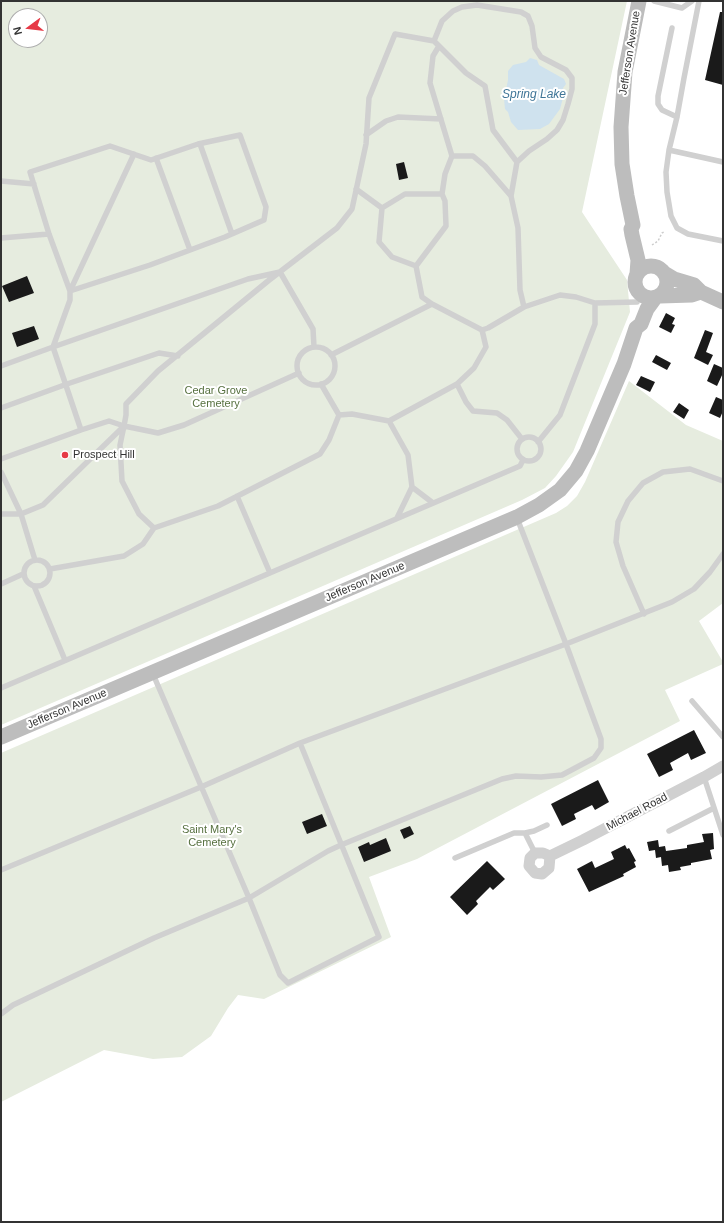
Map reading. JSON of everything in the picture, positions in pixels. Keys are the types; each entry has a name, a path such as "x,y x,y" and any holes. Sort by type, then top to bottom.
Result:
{"main road":[{"name":"Jefferson Avenue","path":"1,737 517,517 539,505 560,490 576,471 587,451 621,370 636,328 635,321 638,260 631,232 633,225 627,196 622,154 621,112 625,72 639,1"},
{"name":"Jefferson Avenue","path":"633,225 638,230 645,249 661,270"},
{"path":"701,292 692,295 648,298 643,296 636,288 641,269 652,266 674,279 694,285 701,292 723,302"},
{"path":"657,297 665,290 667,285 666,278 661,270"},
{"name":"Jefferson Avenue","path":"636,328 641,324 647,309 657,297"}],"street":[{"name":"Michael Road","path":"550,856 723,766"},
{"path":"535,853 543,853 550,856 549,868 542,874 534,873 528,866 530,858 535,853"}],"lane":[{"path":"654,1 682,8 696,2"},
{"path":"696,2 684,78 669,150 666,172 667,192 671,216 677,228 688,234 723,241"},
{"path":"434,41 442,21 453,11 462,7 477,6 521,12 528,16 532,26 536,48 541,57 566,70 572,78 572,89 568,104 563,120 557,130 517,162 511,196 518,228 520,290 524,307"},
{"path":"672,28 658,96 658,104 662,110 677,116"},
{"path":"154,528 139,514 122,481 120,445 126,415 126,404 158,371 280,272 337,228 352,209 366,144 369,98 395,34 434,41 466,73 485,86 493,130 517,162"},
{"path":"439,46 432,56 430,83 452,156 445,174 442,194 445,201 446,226 416,266 422,297 432,304 482,330 524,307 560,295 576,297 595,303 636,288"},
{"path":"366,135 386,121 398,117 441,119"},
{"path":"70,291 150,265 232,234 264,220 266,207 240,135 200,144 151,160 110,146 30,172 49,234 70,291 70,300 53,347 67,384 81,430"},
{"path":"200,144 232,234"},
{"path":"669,150 723,162"},
{"path":"70,291 134,154"},
{"path":"452,156 473,156 485,166 511,196"},
{"path":"156,158 190,250"},
{"path":"1,181 34,184"},
{"path":"356,189 382,208"},
{"path":"382,208 405,194 442,194"},
{"path":"382,208 379,242 392,257 416,266"},
{"path":"1,238 49,234"},
{"path":"1,366 248,279 280,272"},
{"path":"280,272 313,329 314,347"},
{"path":"538,442 560,415 595,324 595,303"},
{"path":"331,355 432,304"},
{"path":"339,415 352,414 389,421 457,384 474,368 486,347 482,330"},
{"path":"314,347 326,350 331,355 335,365 332,377 321,384 315,385 309,384 304,380 299,373 297,363 299,358 308,349 314,347"},
{"path":"1,408 159,352 178,356"},
{"path":"1,459 109,421 158,434 184,425 299,373"},
{"path":"321,384 339,415"},
{"path":"457,384 466,402 473,411 497,413 507,420 522,439"},
{"path":"50,569 124,556 143,544 154,528 218,506 320,454 329,440 339,415"},
{"path":"389,421 408,454 412,487 397,518"},
{"path":"1,514 21,514 43,505 124,426"},
{"path":"534,438 538,442 541,451 537,458 530,461 523,460 520,457 517,450 522,439 534,438"},
{"path":"1,688 520,466 523,460"},
{"path":"644,614 624,566 616,542 618,522 628,501 643,483 663,472 690,469 723,481"},
{"path":"1,472 21,514 35,560"},
{"path":"412,487 433,503"},
{"path":"237,496 270,573"},
{"path":"1,1014 13,1005 154,938 249,898 328,850 341,844 502,779 516,776 541,777 562,775 594,758 601,748 600,739 566,644 517,517"},
{"path":"1,870 202,786 300,743 566,644 672,602 694,589 710,572 723,554"},
{"path":"1,584 23,574 28,563 35,560 42,561 50,569 47,582 39,586 34,586 27,582 23,574"},
{"path":"34,586 65,660"},
{"path":"153,672 280,975 288,983 379,937 300,743"},
{"path":"692,701 723,737"},
{"path":"704,777 723,835"},
{"path":"669,831 714,808"},
{"path":"455,858 514,833 534,831 547,825"},
{"path":"525,833 535,853"}],"path":[{"path":"652,245 658,241 664,232"}],"green space":[{"name":"Cedar Grove Cemetery","path":"1,1 627,1 582,212 627,280 630,312 573,452 556,476 545,488 522,500 1,725"},
{"name":"Saint Mary's Cemetery","path":"629,381 686,425 723,441 723,603 699,621 723,664 665,690 680,721 417,859 369,877 391,937 264,999 238,995 228,1008 211,1036 182,1057 153,1059 104,1050 1,1102 1,753 556,513 567,506 577,496 585,482"}],"water":[{"name":"Spring Lake","path":"530,58 537,60 539,65 564,79 566,84 563,88 564,94 560,109 549,124 540,129 518,130 511,122 508,112 505,109 504,99 508,80 508,71 513,65 526,62"}],"building":[{"path":"720,12 723,12 723,85 705,80"},
{"path":"404,162 408,178 399,180 396,164"},
{"path":"27,276 34,293 9,302 2,286"},
{"path":"666,313 675,318 672,324 675,325 671,333 659,327"},
{"path":"34,326 39,339 17,347 12,333"},
{"path":"705,330 713,333 706,352 713,355 708,365 694,358"},
{"path":"656,355 671,363 667,370 652,362"},
{"path":"714,364 723,368 723,373 717,386 707,381"},
{"path":"641,376 655,382 650,392 636,385"},
{"path":"716,397 723,400 723,411 720,418 709,413"},
{"path":"679,403 689,410 684,419 673,412"},
{"path":"694,730 706,753 691,760 688,753 670,763 673,770 659,777 647,754"},
{"path":"598,780 609,802 595,810 592,805 574,814 576,819 562,826 551,804"},
{"path":"322,814 327,826 307,834 302,822"},
{"path":"410,826 414,834 404,839 400,830"},
{"path":"713,833 714,849 710,850 712,859 691,863 691,865 680,867 681,870 669,872 668,865 662,866 661,857 656,858 655,850 649,851 647,842 658,840 659,847 665,846 666,851 687,848 687,845 704,842 702,834"},
{"path":"386,838 391,851 364,862 358,847 369,842 370,845"},
{"path":"625,845 627,849 629,848 636,861 634,862 636,867 623,874 624,876 589,892 577,869 592,861 595,868 614,859 611,852"},
{"path":"487,861 505,879 493,890 490,887 476,901 478,904 467,915 450,897"}],"place":[{"name":"Prospect Hill","path":"65,455"}]}
